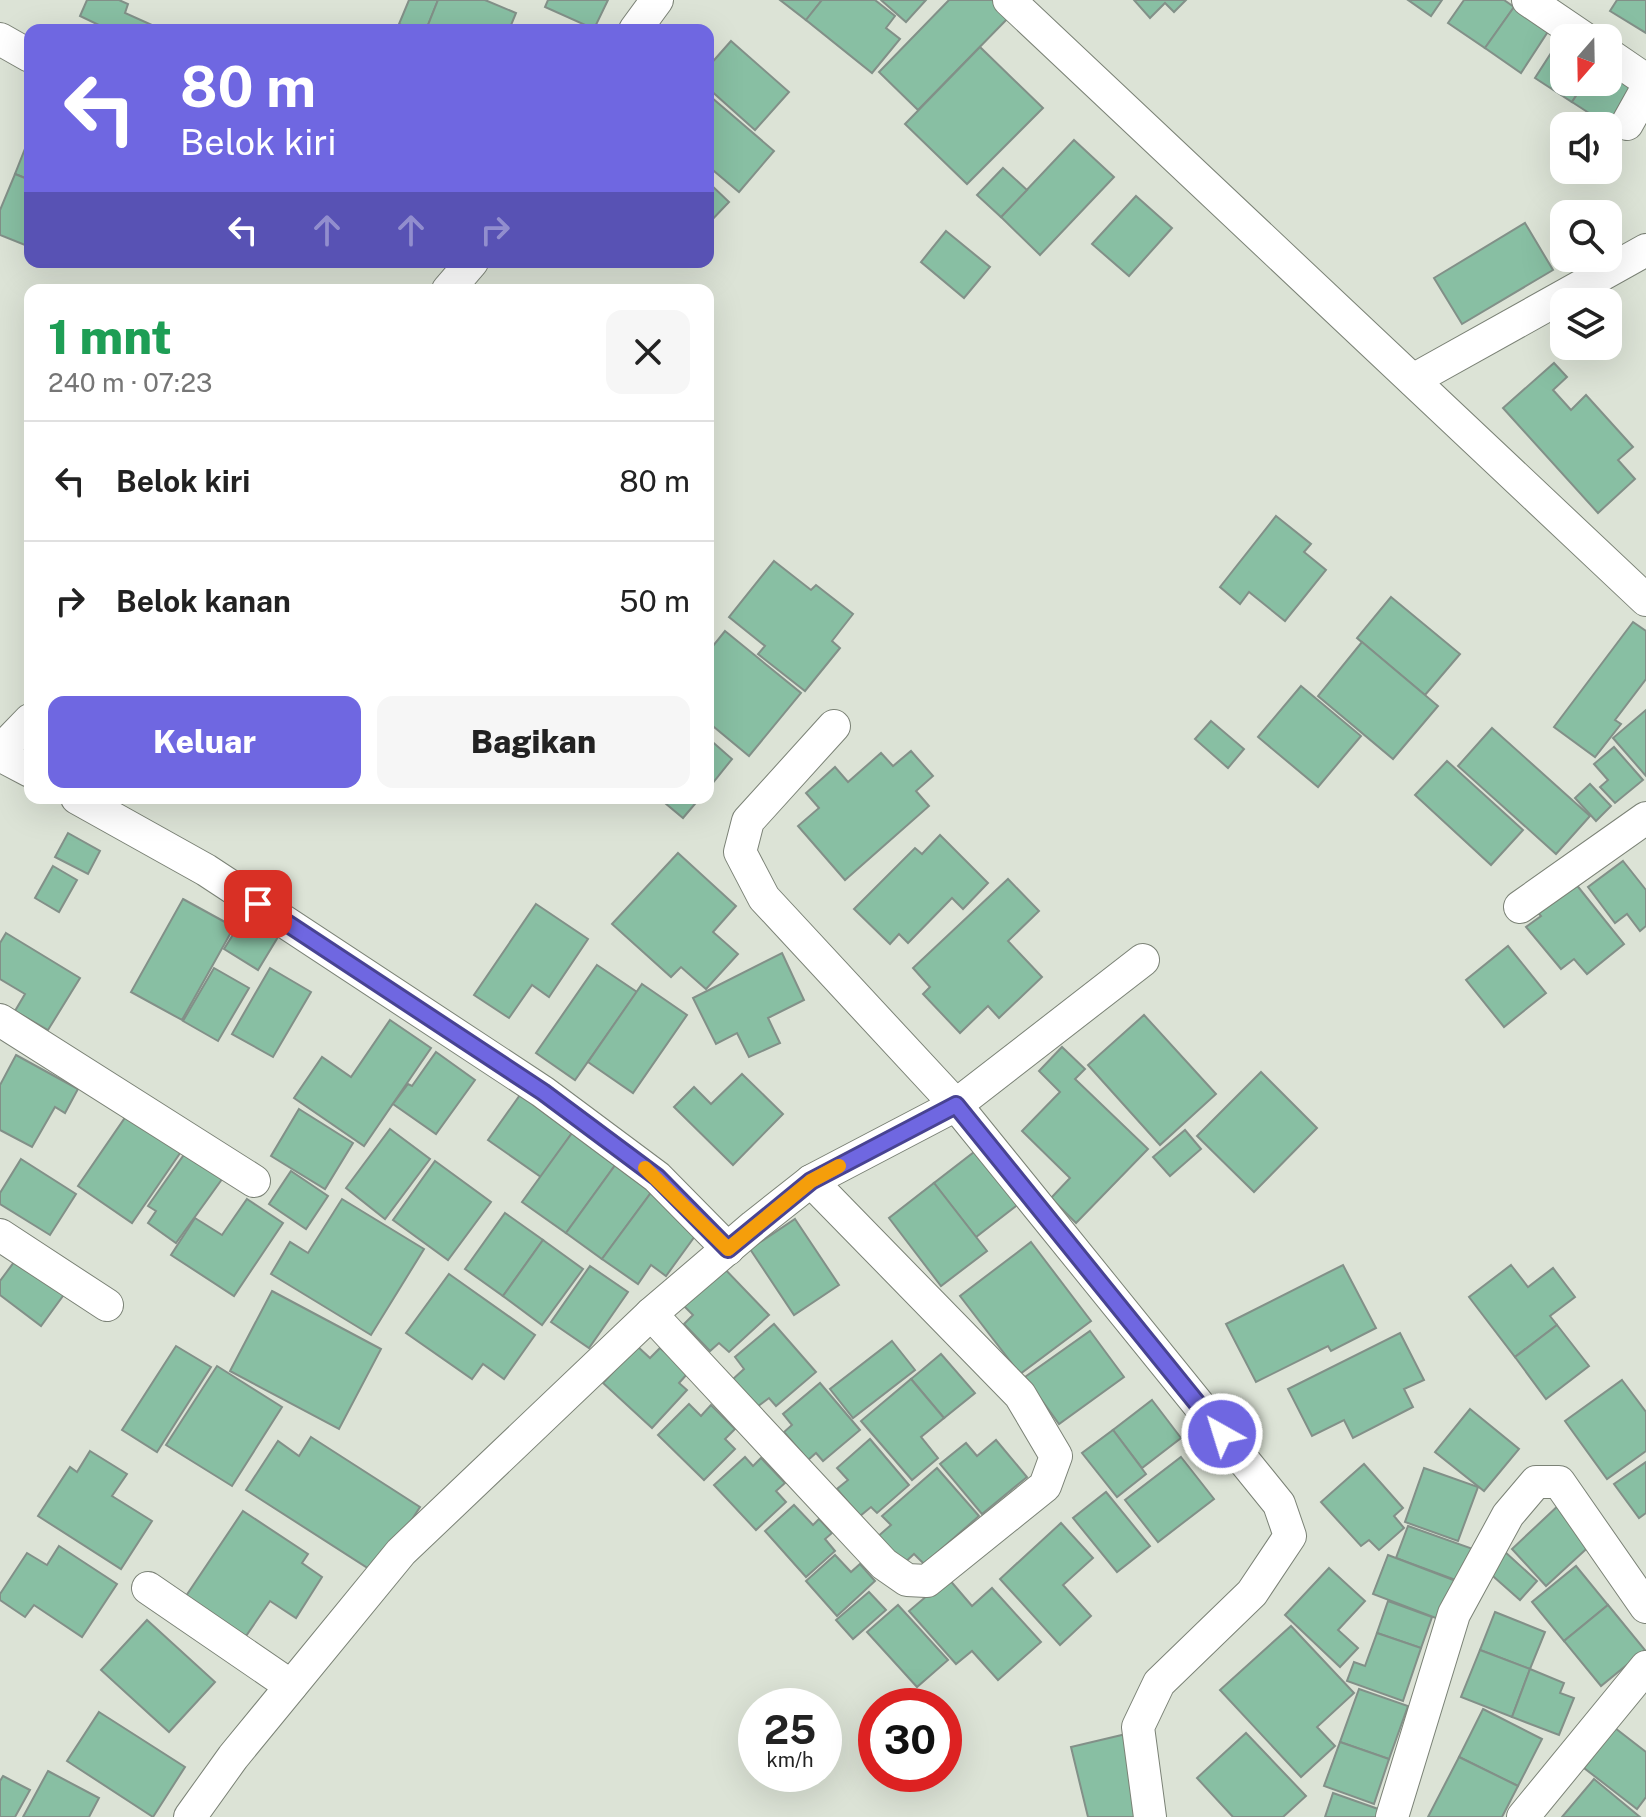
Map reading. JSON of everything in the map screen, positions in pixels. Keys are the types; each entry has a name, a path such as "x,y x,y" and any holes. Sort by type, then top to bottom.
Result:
{"street":[{"path":"639,24 657,0"},
{"path":"1009,0 1646,600"},
{"path":"1528,0 1563,24"},
{"path":"0,39 24,53"},
{"path":"1622,64 1646,80"},
{"path":"1627,124 1646,90"},
{"path":"1413,380 1646,250"},
{"path":"453,284 467,268"},
{"path":"834,726 748,821 740,852 764,898 956,1105 1279,1504 1290,1536 1252,1593 1159,1683 1138,1727 1150,1817"},
{"path":"24,727 0,753 24,767"},
{"path":"88,804 206,870 543,1092 657,1177 728,1249"},
{"path":"1520,907 1646,818"},
{"path":"190,1817 233,1757 401,1552 651,1314 811,1181 956,1105 1143,960"},
{"path":"0,1020 254,1181"},
{"path":"651,1314 884,1564 907,1580 927,1581 1045,1486 1056,1456 1020,1395 811,1181"},
{"path":"0,1235 107,1305"},
{"path":"1392,1817 1454,1614 1508,1515 1536,1482 1559,1482 1646,1607"},
{"path":"148,1588 291,1686"},
{"path":"1523,1817 1646,1667"}],"building":[{"path":"87,0 119,0 128,4 125,13 150,24 97,24 80,16"},
{"path":"409,0 438,0 428,24 399,24"},
{"path":"438,0 485,0 516,13 511,24 428,24"},
{"path":"548,0 608,0 596,24 583,24 545,7"},
{"path":"780,0 822,0 806,20"},
{"path":"822,0 875,0 895,16 886,28 900,39 872,73 806,20"},
{"path":"881,0 926,0 906,22"},
{"path":"949,0 999,0 1013,13 918,110 879,72"},
{"path":"1134,0 1186,0 1174,12 1165,3 1150,18"},
{"path":"1408,0 1442,0 1431,16"},
{"path":"1464,0 1504,0 1514,7 1485,48 1448,23"},
{"path":"1617,0 1646,0 1646,33 1610,11"},
{"path":"1514,7 1549,30 1521,73 1485,48"},
{"path":"731,41 789,92 755,130 714,93 714,60"},
{"path":"980,47 1043,108 967,184 905,124"},
{"path":"1550,55 1550,88 1535,78"},
{"path":"1622,75 1637,85 1619,112 1587,112 1572,102 1576,96 1622,96"},
{"path":"714,100 774,151 739,192 714,171"},
{"path":"1074,140 1114,177 1040,255 1001,217"},
{"path":"24,151 24,178 15,174"},
{"path":"1003,168 1027,190 1001,217 977,195"},
{"path":"15,174 24,178 24,245 0,235 0,210"},
{"path":"714,188 729,202 714,218"},
{"path":"1136,196 1172,228 1129,276 1092,244"},
{"path":"1525,223 1550,265 1550,272 1462,324 1434,278"},
{"path":"946,231 990,267 964,298 921,262"},
{"path":"1554,363 1567,377 1553,390 1571,410 1586,395 1633,447 1618,460 1635,479 1598,513 1503,408"},
{"path":"1276,516 1311,544 1304,552 1326,570 1285,621 1249,592 1240,604 1220,587"},
{"path":"774,561 811,590 816,585 853,614 832,641 840,648 805,691 758,654 765,646 729,617"},
{"path":"1391,597 1460,654 1425,695 1357,638"},
{"path":"1633,622 1646,631 1646,679 1615,720 1621,724 1595,757 1554,727"},
{"path":"725,631 801,693 749,756 714,727 714,645"},
{"path":"1362,642 1438,706 1393,759 1318,696"},
{"path":"1301,686 1361,736 1318,787 1258,737"},
{"path":"1646,710 1646,776 1613,738"},
{"path":"1211,721 1244,749 1228,768 1195,739"},
{"path":"1492,728 1590,816 1556,854 1458,766"},
{"path":"714,743 732,759 714,782"},
{"path":"1614,747 1643,780 1615,803 1600,787 1608,780 1594,764"},
{"path":"911,751 933,776 916,791 929,806 845,880 798,826 819,808 806,793 835,767 848,782 881,753 893,766"},
{"path":"1447,761 1523,830 1491,865 1415,795"},
{"path":"1590,784 1611,806 1596,821 1575,798"},
{"path":"666,804 695,804 683,818"},
{"path":"68,833 100,851 88,874 55,857"},
{"path":"940,835 988,883 963,909 952,898 908,943 899,934 890,944 854,909 915,848 922,854"},
{"path":"678,853 736,906 713,932 738,954 706,989 681,967 671,977 612,924"},
{"path":"1623,861 1646,890 1646,926 1640,931 1627,914 1615,923 1588,887"},
{"path":"53,866 77,880 59,912 35,898"},
{"path":"1571,878 1624,944 1587,974 1574,959 1561,969 1526,927 1541,916 1534,908"},
{"path":"1008,879 1039,911 1008,941 1042,977 999,1018 988,1006 960,1033 923,994 930,987 913,968"},
{"path":"183,899 234,927 182,1020 131,992"},
{"path":"536,904 588,939 549,997 532,985 509,1018 474,995"},
{"path":"251,906 284,927 258,970 224,949"},
{"path":"6,933 80,978 48,1030 15,1011 25,994 0,979 0,943"},
{"path":"1508,946 1546,993 1504,1027 1466,980"},
{"path":"782,953 804,1000 768,1018 780,1043 749,1057 737,1033 716,1044 693,998"},
{"path":"597,965 637,992 575,1080 536,1053"},
{"path":"214,968 249,988 218,1041 183,1021"},
{"path":"270,968 311,992 273,1057 232,1034"},
{"path":"642,984 687,1015 633,1093 588,1062"},
{"path":"1144,1015 1216,1094 1160,1145 1088,1065"},
{"path":"390,1020 431,1048 364,1146 294,1098 322,1057 351,1077"},
{"path":"1062,1047 1085,1069 1075,1079 1148,1149 1076,1223 1051,1198 1070,1178 1022,1131 1060,1092 1039,1071"},
{"path":"436,1052 475,1080 436,1134 393,1104 408,1084 412,1086"},
{"path":"16,1055 78,1089 65,1113 55,1107 32,1147 0,1130 0,1085"},
{"path":"1261,1072 1317,1128 1254,1192 1197,1136"},
{"path":"742,1074 783,1114 733,1165 674,1107 694,1087 711,1104"},
{"path":"520,1095 572,1133 541,1177 488,1140"},
{"path":"133,1106 187,1143 132,1223 78,1186"},
{"path":"299,1109 353,1143 325,1189 271,1156"},
{"path":"390,1129 430,1159 385,1219 346,1188"},
{"path":"1185,1130 1201,1149 1170,1176 1153,1157"},
{"path":"572,1133 616,1164 566,1233 522,1202"},
{"path":"188,1149 225,1175 176,1243 148,1223 156,1211 148,1206"},
{"path":"978,1149 1020,1203 976,1237 934,1183"},
{"path":"21,1159 76,1194 50,1235 0,1204 0,1193"},
{"path":"435,1161 491,1202 448,1260 393,1220"},
{"path":"616,1164 653,1190 602,1259 566,1233"},
{"path":"291,1171 328,1196 306,1229 269,1204"},
{"path":"934,1183 987,1251 941,1286 889,1218"},
{"path":"653,1190 703,1225 666,1276 651,1265 638,1284 602,1259"},
{"path":"247,1199 283,1223 234,1296 171,1255 195,1218 222,1235"},
{"path":"342,1199 424,1249 371,1335 271,1274 290,1242 308,1253"},
{"path":"505,1213 543,1240 503,1296 465,1269"},
{"path":"795,1219 839,1285 794,1315 750,1249"},
{"path":"543,1240 583,1269 542,1325 503,1296"},
{"path":"1031,1242 1091,1321 1020,1374 960,1296"},
{"path":"20,1254 68,1289 41,1326 0,1295 0,1281"},
{"path":"721,1265 769,1315 729,1352 719,1343 710,1351 684,1324 693,1315 681,1303"},
{"path":"1343,1265 1376,1328 1331,1351 1328,1346 1256,1382 1226,1324"},
{"path":"1511,1265 1528,1287 1553,1268 1575,1297 1550,1316 1557,1325 1515,1357 1469,1297"},
{"path":"590,1266 628,1292 589,1348 551,1322"},
{"path":"449,1274 535,1335 504,1379 483,1364 472,1379 406,1333"},
{"path":"272,1291 381,1349 339,1429 230,1371"},
{"path":"774,1324 816,1372 776,1406 769,1398 757,1407 733,1379 744,1369 735,1357"},
{"path":"1557,1325 1589,1366 1546,1399 1515,1357"},
{"path":"1090,1331 1124,1377 1059,1424 1025,1377"},
{"path":"1400,1333 1424,1380 1404,1389 1413,1407 1353,1438 1344,1420 1312,1436 1288,1389"},
{"path":"892,1341 915,1370 853,1418 830,1389"},
{"path":"176,1346 211,1367 157,1452 122,1430"},
{"path":"637,1346 650,1358 660,1348 688,1373 679,1383 687,1390 652,1428 603,1383"},
{"path":"941,1354 975,1393 944,1418 911,1379"},
{"path":"217,1366 282,1407 232,1486 166,1445"},
{"path":"911,1379 944,1418 921,1437 938,1458 912,1480 861,1421"},
{"path":"1622,1380 1646,1412 1646,1451 1607,1479 1565,1421"},
{"path":"820,1383 860,1430 823,1461 816,1453 808,1460 784,1432 792,1425 783,1414"},
{"path":"1152,1400 1181,1438 1142,1468 1113,1430"},
{"path":"689,1404 701,1416 711,1405 735,1429 725,1439 735,1449 704,1480 658,1435"},
{"path":"1470,1409 1519,1449 1484,1491 1435,1452"},
{"path":"1113,1430 1146,1474 1117,1497 1082,1453"},
{"path":"311,1437 420,1507 377,1574 246,1490 278,1441 299,1456"},
{"path":"870,1439 909,1485 877,1513 871,1507 860,1516 837,1489 848,1480 837,1468"},
{"path":"996,1440 1027,1477 982,1514 940,1464 966,1443 977,1456"},
{"path":"90,1451 127,1474 112,1496 152,1521 121,1569 38,1516 70,1467 77,1472"},
{"path":"745,1457 753,1466 761,1458 785,1483 776,1491 786,1502 756,1530 714,1485"},
{"path":"1181,1457 1214,1499 1158,1542 1125,1500"},
{"path":"1646,1462 1646,1513 1639,1518 1614,1484"},
{"path":"1364,1464 1403,1508 1394,1516 1404,1528 1379,1550 1369,1540 1361,1546 1321,1502"},
{"path":"937,1468 979,1516 924,1564 914,1554 901,1566 876,1538 891,1525 882,1516"},
{"path":"1424,1468 1478,1487 1458,1541 1405,1522"},
{"path":"1106,1492 1150,1546 1117,1572 1073,1518"},
{"path":"1561,1503 1595,1541 1546,1586 1512,1549"},
{"path":"794,1505 813,1525 819,1519 832,1533 825,1539 835,1551 806,1577 765,1531"},
{"path":"243,1511 308,1554 302,1563 322,1577 296,1618 270,1601 246,1636 186,1596"},
{"path":"1061,1523 1093,1558 1063,1585 1091,1616 1060,1645 1000,1579"},
{"path":"1408,1526 1473,1549 1461,1582 1396,1558"},
{"path":"59,1546 117,1584 82,1637 34,1605 25,1617 0,1600 0,1594 27,1553 47,1565"},
{"path":"1504,1551 1537,1581 1520,1600 1486,1570"},
{"path":"835,1555 851,1572 860,1564 875,1581 837,1616 806,1581"},
{"path":"1388,1555 1456,1581 1441,1620 1373,1594"},
{"path":"1576,1566 1608,1605 1564,1641 1532,1602"},
{"path":"1329,1568 1365,1601 1338,1630 1358,1648 1340,1667 1285,1615"},
{"path":"948,1578 972,1606 992,1588 1041,1642 998,1680 972,1651 956,1664 909,1611"},
{"path":"869,1592 886,1610 853,1639 836,1620"},
{"path":"1388,1601 1432,1617 1421,1648 1377,1633"},
{"path":"898,1605 948,1660 917,1687 867,1632"},
{"path":"1608,1605 1645,1650 1601,1686 1564,1641"},
{"path":"1495,1612 1545,1632 1530,1669 1480,1650"},
{"path":"147,1620 215,1682 169,1732 101,1670"},
{"path":"1291,1626 1354,1693 1317,1727 1335,1746 1301,1777 1220,1690"},
{"path":"1377,1633 1421,1648 1403,1701 1347,1681 1354,1662 1365,1666"},
{"path":"1480,1650 1530,1669 1512,1717 1461,1697"},
{"path":"1530,1669 1564,1683 1560,1693 1574,1698 1559,1735 1512,1717"},
{"path":"1359,1689 1408,1706 1389,1759 1340,1742"},
{"path":"1483,1709 1542,1739 1518,1786 1459,1757"},
{"path":"99,1712 185,1767 153,1817 67,1761"},
{"path":"1615,1728 1646,1752 1646,1797 1637,1809 1584,1768"},
{"path":"1246,1733 1306,1796 1283,1817 1233,1817 1197,1778"},
{"path":"1126,1734 1146,1817 1088,1817 1071,1747"},
{"path":"1340,1742 1389,1759 1374,1804 1324,1786"},
{"path":"1459,1757 1518,1786 1502,1817 1428,1817"},
{"path":"48,1771 99,1798 89,1817 23,1817"},
{"path":"3,1776 30,1790 15,1817 0,1817 0,1781"},
{"path":"1594,1779 1640,1817 1562,1817"},
{"path":"1333,1793 1381,1810 1379,1817 1325,1817"}],"slow traffic":[{"path":"645,1168 728,1249 811,1181 839,1166"}],"route":[{"path":"258,904 543,1092 657,1177 728,1249 811,1181 956,1105 1222,1434"}]}
